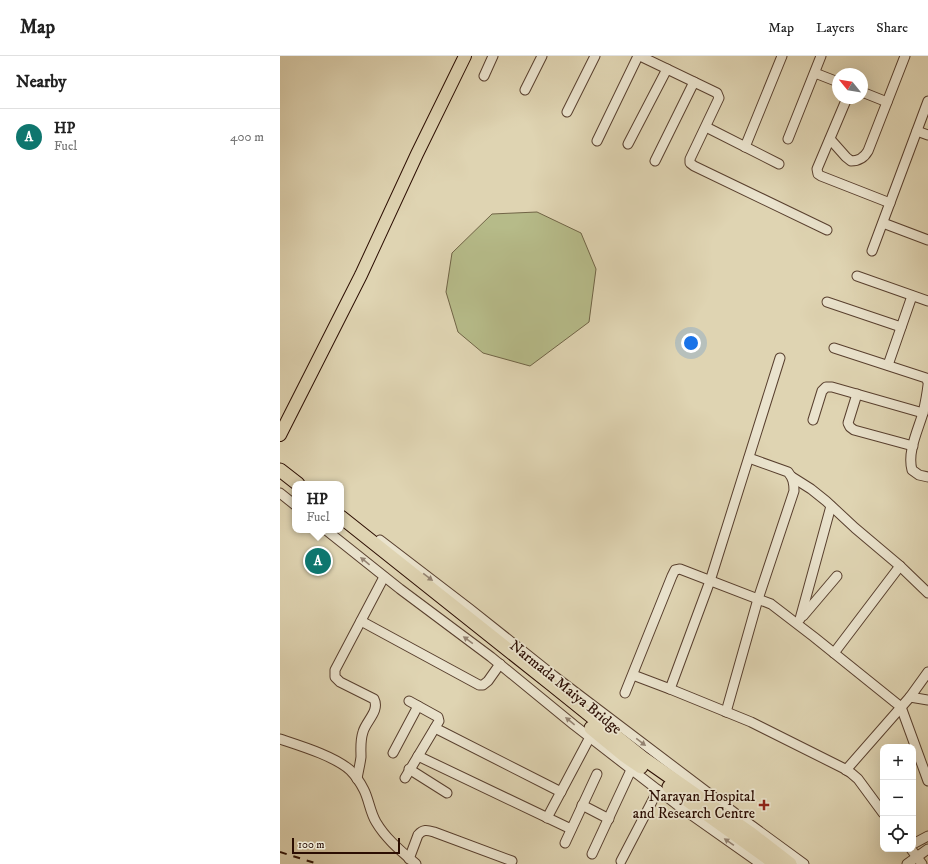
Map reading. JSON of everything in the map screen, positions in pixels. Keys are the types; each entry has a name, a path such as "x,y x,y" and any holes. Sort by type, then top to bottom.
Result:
{"highway":[{"path":"280,470 294,481"},
{"path":"280,479 292,489"},
{"path":"344,519 643,758 750,833 790,864"},
{"name":"Narmada Maiya Bridge","path":"344,530 465,624 625,756 776,864"}],"main road":[{"path":"280,417 356,272 458,56"},
{"path":"280,435 361,275 417,154 466,56"}],"street":[{"path":"484,76 494,56"},
{"path":"525,90 542,56"},
{"path":"567,112 595,56"},
{"path":"597,141 639,56 716,93 719,98 690,159 690,163 827,230"},
{"path":"746,147 782,56"},
{"path":"788,140 821,56"},
{"path":"830,139 851,161 858,161 863,158 868,151 905,56"},
{"path":"628,144 667,69"},
{"path":"815,73 832,80"},
{"path":"655,161 694,82"},
{"path":"868,94 887,102"},
{"path":"872,251 928,101"},
{"path":"845,104 817,169 818,174 890,202"},
{"path":"706,127 779,164"},
{"path":"917,131 928,135"},
{"path":"883,223 928,240"},
{"path":"857,276 928,301"},
{"path":"888,365 912,296"},
{"path":"827,302 901,327"},
{"path":"834,348 926,378 928,382"},
{"path":"670,689 710,581 780,358"},
{"path":"928,385 923,413 913,446 910,464 912,470 919,475 928,477"},
{"path":"813,420 822,391 826,387 832,386 923,413"},
{"path":"857,394 848,423 850,427 854,430 913,446"},
{"path":"749,458 788,472 792,477 831,506 900,566 928,593"},
{"path":"280,465 302,481"},
{"path":"726,712 758,599 794,491 792,477"},
{"path":"280,493 292,503"},
{"path":"799,622 831,506"},
{"path":"344,513 470,609 554,676 804,864"},
{"path":"330,533 384,577 500,664 631,770 687,812 761,864"},
{"path":"834,653 900,566"},
{"path":"625,693 672,576 675,570 680,569 771,604 799,622 834,653 901,707 928,781"},
{"path":"799,622 837,576"},
{"path":"357,779 361,758 360,743 363,732 375,709 376,703 374,699 335,678 335,670 384,577"},
{"path":"361,621 479,685 483,685 488,681 500,664"},
{"path":"846,770 910,697 928,672"},
{"path":"633,675 751,722 846,770 858,779 880,809"},
{"path":"910,697 928,700"},
{"path":"410,701 438,717 439,721 407,774 448,793"},
{"path":"392,753 418,706"},
{"path":"435,728 561,792"},
{"path":"547,818 590,737"},
{"path":"280,739 307,748 340,762 352,771 364,790 375,821 382,832 395,846 413,861 418,835 424,830 434,832 512,862"},
{"path":"418,756 571,829"},
{"path":"592,854 631,770"},
{"path":"565,843 597,774"},
{"path":"621,861 658,790"},
{"path":"582,805 609,819"},
{"path":"916,842 928,836"},
{"path":"920,861 928,849"},
{"path":"912,852 920,861"},
{"path":"907,864 928,860"}],"green space":[{"path":"537,212 581,233 596,269 589,322 530,366 483,353 458,332 446,292 452,253 492,214"}],"railway":[{"path":"280,852 318,864"}],"place":[{"name":"HP","path":"318,561"},
{"name":"Narayan Hospital and Research Centre","path":"764,805"}]}
